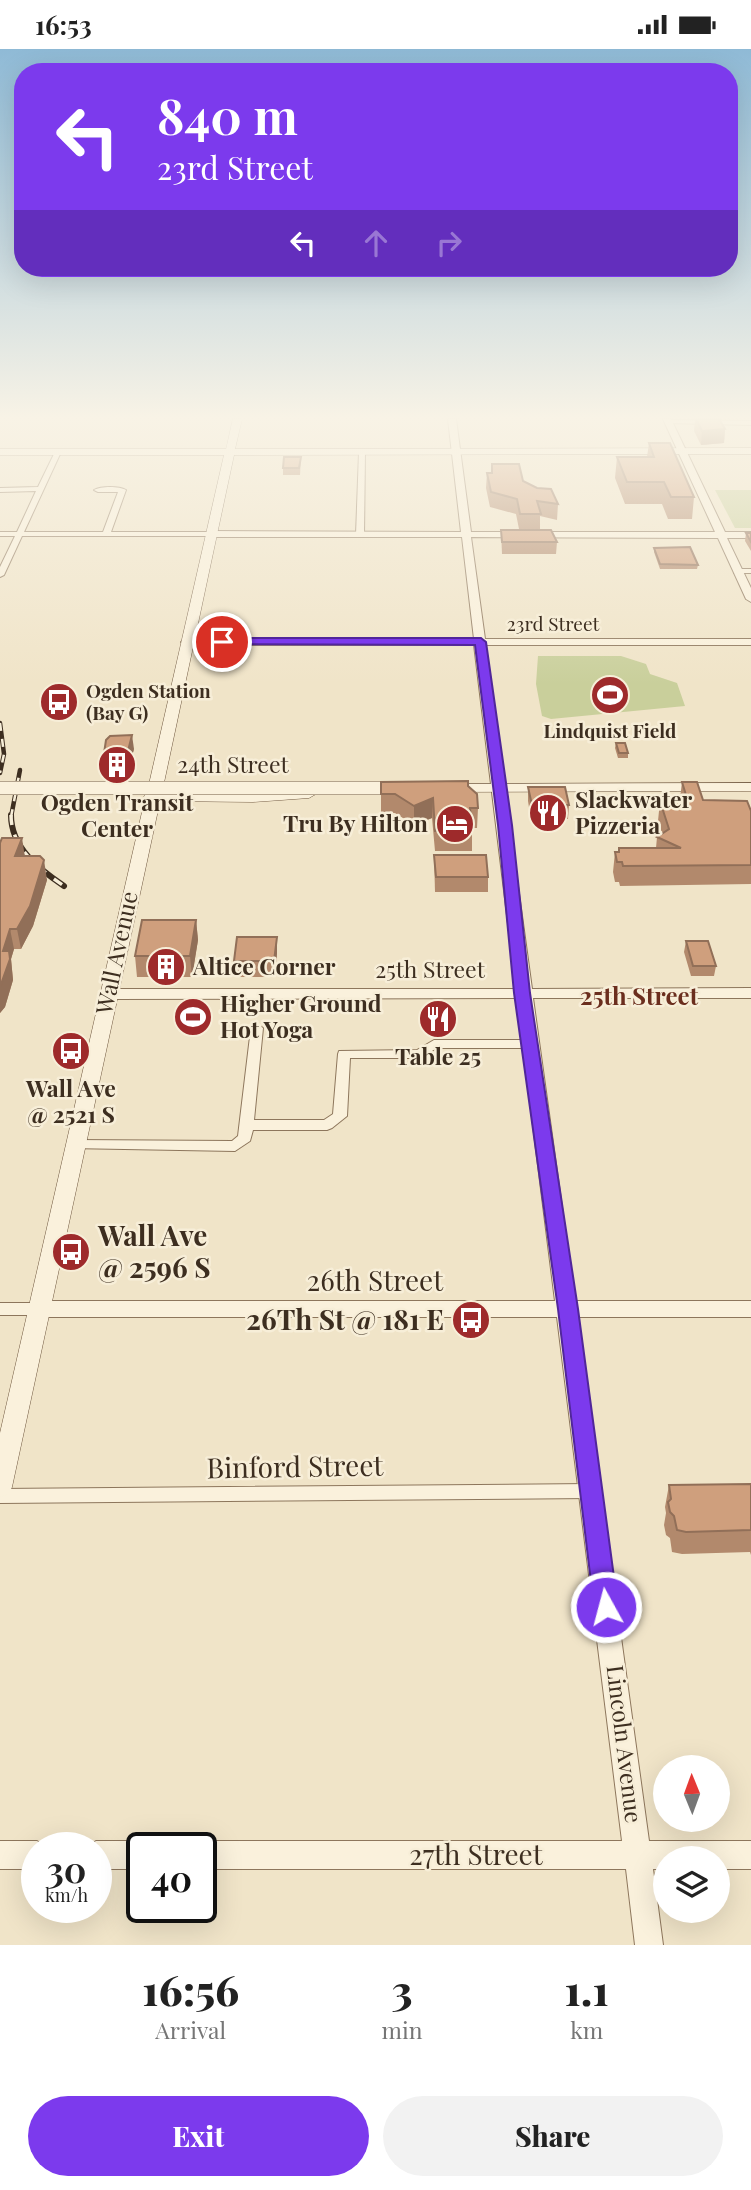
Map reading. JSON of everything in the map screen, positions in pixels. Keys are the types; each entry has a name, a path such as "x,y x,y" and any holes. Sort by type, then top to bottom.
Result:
{"main road":[{"name":"Wall Avenue","path":"0,1487 217,507"},
{"name":"24th Street","path":"0,788 751,787"},
{"name":"24th Street","path":"153,789 253,799 295,794 418,788"}],"street":[{"path":"0,575 32,507"},
{"path":"106,534 116,507"},
{"path":"360,535 361,507"},
{"name":"Lincoln Avenue","path":"463,507 498,788 505,825 522,993 568,1309 649,1945"},
{"path":"709,507 751,599"},
{"path":"0,534 751,535"},
{"path":"737,571 751,571"},
{"name":"23rd Street","path":"187,642 751,642"},
{"name":"25th Street","path":"108,994 751,993"},
{"path":"74,1145 235,1146 246,1139 257,1028"},
{"path":"247,1125 327,1125 335,1122 340,1116 344,1054 420,1053 434,1044 530,1044"},
{"name":"26th Street","path":"0,1309 751,1309"},
{"name":"Binford Street","path":"0,1496 591,1491"},
{"path":"0,1855 21,1855"},
{"name":"27th Street","path":"217,1855 751,1855"}],"green space":[{"path":"724,507 751,507 751,528 735,528"},
{"name":"Lindquist Field","path":"538,656 621,656 646,664 650,674 677,683 685,706 551,719 542,716 536,684"}],"building":[{"path":"519,507 539,507 541,514 520,514"},
{"path":"501,530 551,530 557,542 502,542"},
{"path":"690,547 698,565 660,564 654,548"},
{"path":"132,735 126,759 103,760 106,740 110,736"},
{"path":"616,743 625,743 628,753 619,753"},
{"path":"468,781 468,786 477,794 478,808 470,808 472,831 435,831 433,798 414,806 395,794 381,794 381,782"},
{"path":"682,782 697,782 703,800 747,801 751,811 751,865 623,866 622,862 617,862 615,852 619,852 619,848 681,848 657,837 669,829 660,801 677,800 686,795"},
{"path":"528,787 565,787 569,805 532,805"},
{"path":"2,838 22,838 15,856 40,856 44,860 30,906 17,929 10,929 3,951 9,951 10,959 0,987 0,843"},
{"path":"434,855 486,855 488,877 436,877"},
{"path":"142,920 196,920 190,956 135,956"},
{"path":"237,937 277,937 274,961 234,961"},
{"path":"686,941 708,941 716,966 693,966"},
{"path":"751,1484 751,1530 677,1530 668,1502 671,1499 669,1485"}],"railway":[{"path":"0,723 4,754 0,773"},
{"path":"11,816 20,770"},
{"path":"11,816 16,838 28,857 64,886"}],"place":[{"name":"Lindquist Field","path":"610,695"},
{"name":"Ogden Station (Bay G)","path":"59,702"},
{"name":"Ogden Transit Center","path":"117,765"},
{"name":"Slackwater Pizzeria","path":"548,813"},
{"name":"Tru By Hilton","path":"455,824"},
{"name":"Altice Corner","path":"166,967"},
{"name":"Higher Ground Hot Yoga","path":"193,1017"},
{"name":"Table 25","path":"438,1019"},
{"name":"Wall Ave @ 2521 S","path":"71,1051"},
{"name":"Wall Ave @ 2596 S","path":"71,1252"},
{"name":"26Th St @ 181 E","path":"471,1320"}],"district":[{"name":"25th Street","path":"639,997"}],"route":[{"path":"222,642 481,642 498,788 505,825 522,993 568,1309 606,1607"}]}
